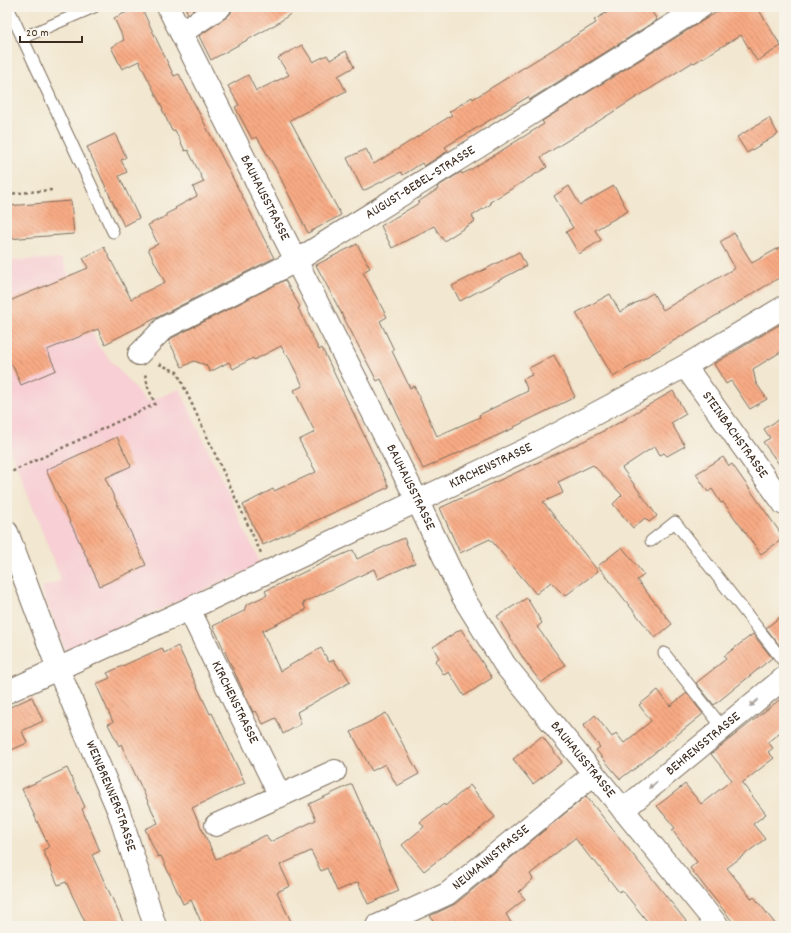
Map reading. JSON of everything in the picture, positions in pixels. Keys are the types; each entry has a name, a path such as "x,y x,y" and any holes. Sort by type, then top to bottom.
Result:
{"street":[{"name":"BAUHAUSSTRASSE","path":"168,7 418,502 463,597 505,665 718,926"},
{"path":"182,33 220,7"},
{"name":"AUGUST-BEBEL-STRASSE","path":"139,354 164,328 296,260 701,7"},
{"name":"KIRCHENSTRASSE","path":"7,692 418,502 544,441 685,366 784,307"},
{"name":"STEINBACHSTRASSE","path":"685,366 784,504"},
{"name":"WEINBRENNERSTRASSE","path":"7,532 58,669 118,812 155,926"},
{"name":"KIRCHENSTRASSE","path":"189,609 280,796"},
{"name":"BEHRENSSTRASSE","path":"623,810 784,678"},
{"path":"216,825 335,771"},
{"name":"NEUMANNSTRASSE","path":"377,926 446,894 594,774"}],"lane":[{"path":"8,7 113,232"},
{"path":"22,38 94,7"},
{"path":"651,541 675,522 784,662"},
{"path":"664,653 723,728"}],"path":[{"path":"7,194 52,190"},
{"path":"7,474 155,404 148,387 139,354"},
{"path":"139,354 177,372 269,571"}],"shaded area":[{"path":"62,259 98,346 147,402 180,389 261,565 65,651 41,588 61,580 7,441 7,260"}],"building":[{"path":"141,7 174,76 179,74 274,258 105,344 98,329 47,350 56,370 21,385 12,364 7,366 7,302 88,268 83,258 104,247 131,299 165,282 148,249 158,244 148,225 166,216 166,214 176,209 175,208 197,196 193,187 204,182 188,150 185,151 175,130 172,131 163,109 139,61 122,69 111,47 124,40 114,18"},
{"path":"185,7 197,7 188,14"},
{"path":"232,7 300,7 278,23 211,60 199,36 227,17 231,13"},
{"path":"616,7 649,7 657,20 529,100 528,97 445,147 448,151 424,166 422,163 403,175 401,172 363,191 347,158 366,149 374,164 452,115 449,112 472,97 473,99 596,23 594,20"},
{"path":"725,7 757,7 781,46 757,61 741,35 694,63 693,62 541,157 547,167 490,202 491,204 472,216 475,221 444,241 434,226 392,248 381,226 419,203 418,202 438,189 437,187 461,172 462,174 470,170 544,124 542,121"},
{"path":"302,45 313,62 327,55 330,60 346,51 354,67 338,76 346,91 290,120 341,215 308,233 277,171 257,137 252,139 235,107 239,105 228,86 248,75 256,91 289,75 278,58"},
{"path":"769,118 778,134 747,153 737,137"},
{"path":"115,134 126,157 121,160 127,172 119,176 139,218 124,226 87,147"},
{"path":"569,186 580,205 614,186 628,211 595,230 601,240 579,254 566,232 573,228 554,196"},
{"path":"71,201 74,234 7,239 7,206"},
{"path":"734,233 752,263 784,245 784,275 613,377 576,313 610,294 620,312 653,293 663,310 735,268 720,242"},
{"path":"357,244 370,268 363,272 387,317 380,321 394,350 392,351 410,388 414,386 437,436 480,417 479,415 528,391 523,379 532,375 529,368 554,355 575,397 514,428 423,469 381,379 377,381 316,265"},
{"path":"519,252 526,266 460,301 452,286"},
{"path":"285,280 300,307 298,308 319,350 322,348 389,487 263,545 243,505 273,489 274,491 316,472 299,440 315,432 294,390 303,386 287,354 286,355 281,346 254,360 253,358 233,369 229,362 210,372 206,365 194,361 182,367 169,341 172,338"},
{"path":"784,322 784,350 753,369 756,383 767,399 750,409 731,381 726,384 714,364"},
{"path":"673,391 686,414 671,423 685,446 667,456 664,453 660,455 655,446 622,468 657,516 649,522 645,518 633,528 613,504 622,495 593,465 558,482 563,493 543,502 598,571 565,596 551,582 536,594 490,539 460,553 440,508 586,440 626,419"},
{"path":"784,416 784,471 763,442 770,438 764,429"},
{"path":"117,437 131,466 105,478 146,565 100,586 46,470"},
{"path":"723,457 729,466 732,464 784,538 761,554 723,502 721,503 712,489 708,492 696,474"},
{"path":"404,538 415,563 378,579 374,569 303,603 306,610 262,631 280,671 321,648 329,662 334,660 350,682 297,712 301,724 283,734 276,718 263,724 256,711 253,712 213,626 244,611 246,605 267,595 265,591 335,557 353,550 357,559"},
{"path":"622,547 644,575 637,580 672,624 655,638 598,566"},
{"path":"527,598 542,623 537,627 565,665 541,683 525,661 497,616"},
{"path":"784,614 784,649 783,650 766,628"},
{"path":"461,629 492,678 464,696 449,672 444,675 435,661 439,658 433,647"},
{"path":"753,634 772,658 714,705 696,683 726,659 724,656"},
{"path":"178,646 245,783 192,808 216,859 266,835 270,842 316,820 309,804 352,784 399,891 368,904 358,882 337,891 327,868 321,871 311,851 280,865 290,886 277,892 293,926 203,926 191,900 183,904 161,856 158,857 145,829 158,823 121,744 119,746 108,724 113,722 96,684 110,678 107,673 162,648 164,653"},
{"path":"658,690 670,706 687,693 703,714 620,779 596,750 600,747 583,726 595,715 612,737 616,733 624,743 651,721 639,705"},
{"path":"784,696 784,729 768,742 773,748 768,752 774,758 742,783 766,814 753,824 765,839 727,868 752,899 754,897 777,926 736,926 690,868 697,862 672,830 675,828 657,806 685,784 701,804 732,780 711,754"},
{"path":"32,697 43,721 22,731 27,743 7,752 7,704 9,704 10,707"},
{"path":"386,713 419,774 397,786 385,764 372,771 351,732"},
{"path":"542,736 562,762 533,784 513,759"},
{"path":"67,768 85,807 82,809 100,851 92,855 125,926 87,926 66,882 58,885 43,850 49,847 22,789"},
{"path":"470,785 495,817 424,871 402,845 424,827 420,822 444,804 445,806"},
{"path":"586,796 690,926 651,926 622,890 619,892 575,838 530,874 533,879 519,892 525,899 506,914 513,926 437,926 430,916 455,904"}]}
